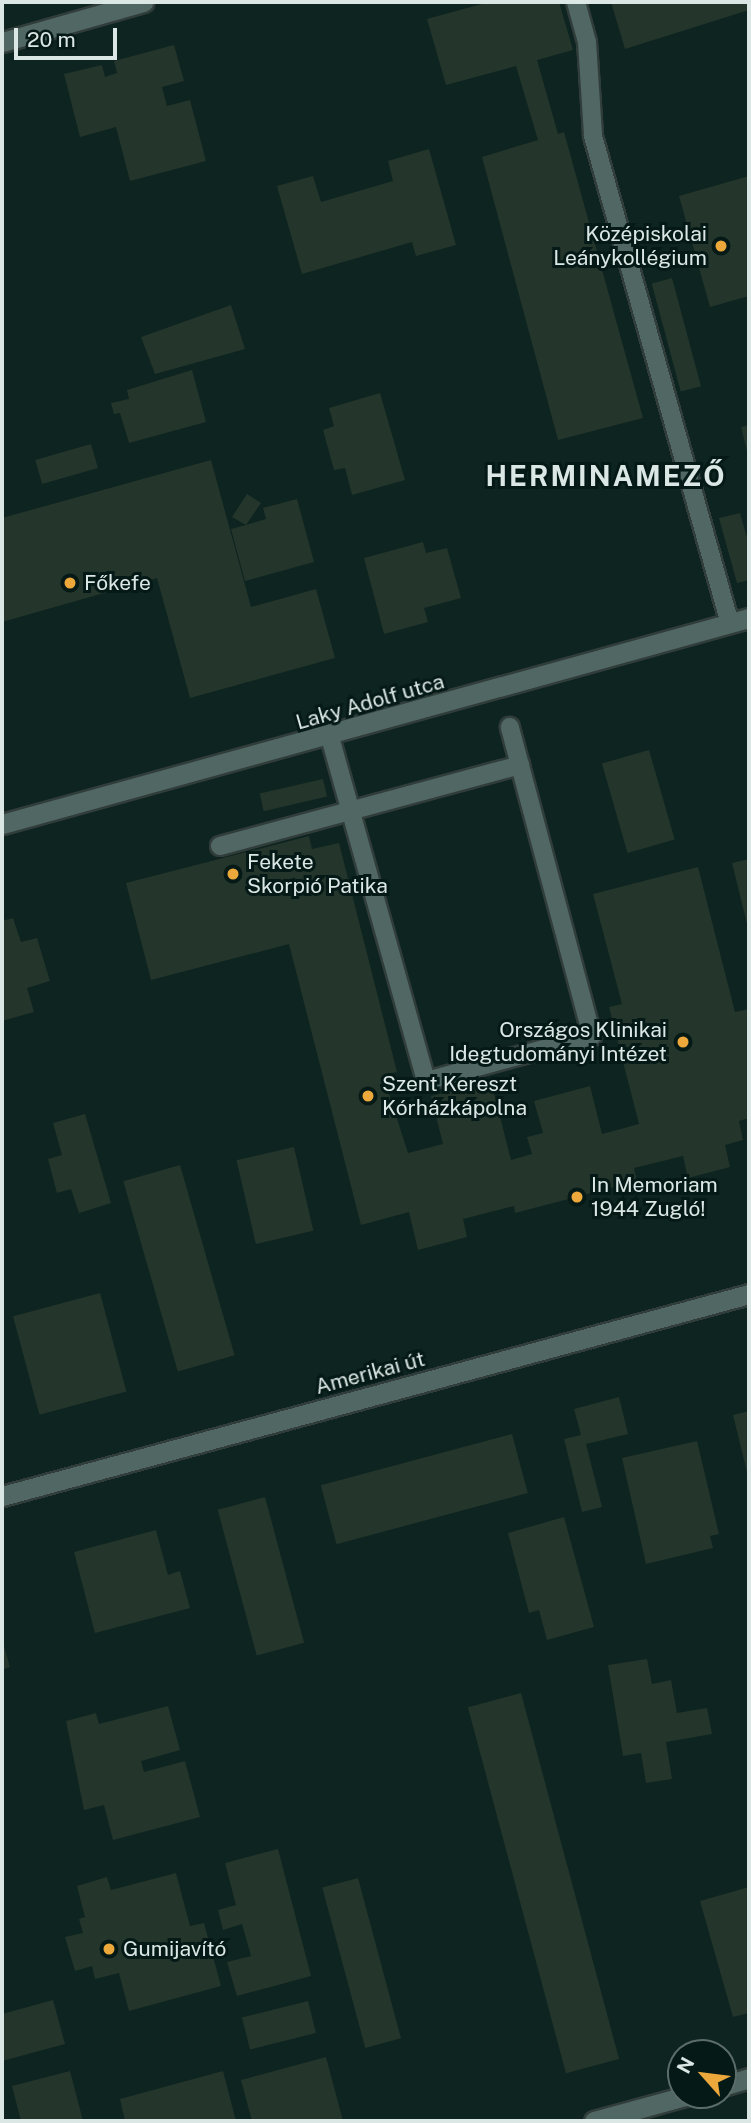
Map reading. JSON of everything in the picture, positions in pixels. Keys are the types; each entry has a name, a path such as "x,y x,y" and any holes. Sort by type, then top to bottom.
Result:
{"street":[{"path":"2,42 143,2"},
{"name":"Laky Adolf utca","path":"2,824 330,737 749,618"},
{"name":"Amerikai út","path":"2,1496 749,1294"},
{"path":"594,2121 667,2101"}],"lane":[{"path":"576,2 587,43 593,136 730,624"},
{"path":"330,737 354,809 426,1081 592,1036 510,727"},
{"path":"220,846 520,765"}],"building":[{"path":"489,2 559,2 573,50 537,60 558,134 564,132 643,418 558,440 482,157 538,140 516,66 446,85 427,19"},
{"path":"611,2 749,2 749,10 625,49"},
{"path":"174,45 184,81 162,87 167,106 190,100 206,161 130,181 116,127 80,137 64,74 102,65 105,77 117,73 114,61"},
{"path":"429,149 456,245 416,256 412,242 302,274 277,186 313,176 321,202 393,181 388,161"},
{"name":"Középiskolai Leánykollégium","path":"749,176 749,296 710,307 679,196"},
{"path":"672,278 701,386 681,392 652,283"},
{"path":"231,305 245,349 155,374 141,337"},
{"path":"192,370 206,422 129,443 120,413 114,414 111,403 129,399 127,390"},
{"path":"380,393 405,480 352,495 345,468 334,470 323,430 334,426 329,408"},
{"path":"749,425 749,455 748,455 741,427"},
{"path":"91,444 98,468 42,484 35,460"},
{"name":"Főkefe","path":"211,460 251,607 316,589 335,658 190,698 157,578 2,622 2,518"},
{"path":"247,494 261,503 246,525 232,517"},
{"path":"297,499 314,562 245,581 231,529 266,519 263,508"},
{"path":"740,513 749,545 749,580 737,583 719,518"},
{"path":"423,542 426,553 447,548 461,598 424,608 428,622 384,634 364,558"},
{"path":"649,750 675,839 628,853 602,764"},
{"path":"323,779 327,797 264,811 260,794"},
{"name":"Országos Klinikai Idegtudományi Intézet","path":"309,836 312,849 339,843 397,1072 383,1075 408,1153 443,1144 431,1096 491,1081 511,1160 532,1154 527,1137 543,1133 534,1101 590,1086 602,1134 639,1124 609,1007 622,1004 593,894 698,867 735,1012 749,1009 749,1118 739,1121 743,1140 725,1145 730,1167 688,1178 683,1156 634,1168 637,1181 515,1213 514,1206 463,1219 467,1237 418,1250 409,1212 361,1225 289,944 151,980 126,883"},
{"path":"749,859 749,928 748,928 732,863"},
{"path":"13,918 21,942 37,938 50,981 27,988 34,1012 2,1021 2,921"},
{"path":"85,1114 111,1203 79,1213 71,1189 57,1193 48,1159 62,1155 53,1123"},
{"path":"294,1147 313,1231 256,1244 237,1160"},
{"path":"180,1165 235,1355 178,1372 123,1181"},
{"path":"100,1293 126,1392 39,1415 13,1316"},
{"path":"619,1397 628,1434 586,1444 602,1507 582,1512 564,1439 581,1435 574,1409"},
{"path":"749,1411 749,1471 747,1472 733,1415"},
{"path":"512,1434 528,1493 337,1544 321,1485"},
{"path":"697,1441 719,1534 710,1536 713,1548 646,1564 622,1458"},
{"path":"265,1497 304,1643 257,1656 218,1510"},
{"path":"564,1517 594,1627 547,1640 539,1610 529,1613 508,1533"},
{"path":"156,1530 168,1575 180,1571 190,1608 95,1633 74,1552"},
{"path":"2,1639 10,1667 2,1670"},
{"path":"647,1659 652,1684 671,1680 677,1713 707,1708 712,1734 666,1742 672,1779 646,1783 641,1753 623,1756 608,1665"},
{"path":"521,1693 619,2059 566,2073 468,1707"},
{"path":"168,1706 180,1750 141,1761 144,1772 185,1761 200,1817 113,1840 104,1805 84,1810 66,1721 96,1713 99,1724"},
{"path":"278,1849 311,1976 237,1996 227,1962 251,1956 242,1924 223,1930 218,1910 236,1905 225,1863"},
{"path":"176,1873 190,1926 204,1923 221,1986 129,2011 119,1973 95,1979 92,1966 75,1971 65,1937 83,1933 79,1919 85,1917 77,1886 107,1877 111,1890"},
{"path":"358,1878 401,2038 365,2048 322,1888"},
{"path":"749,1887 749,2013 733,2017 700,1901"},
{"path":"53,2000 65,2044 2,2061 2,2014"},
{"path":"308,2001 316,2033 250,2049 242,2017"},
{"path":"326,2057 343,2121 252,2121 241,2080"},
{"path":"70,2071 83,2121 21,2121 12,2086"},
{"path":"223,2071 236,2121 125,2121 120,2099"}],"place":[{"name":"Középiskolai Leánykollégium","path":"721,246"},
{"name":"Főkefe","path":"70,583"},
{"name":"Fekete Skorpió Patika","path":"233,874"},
{"name":"Országos Klinikai Idegtudományi Intézet","path":"683,1042"},
{"name":"Szent Kereszt Kórházkápolna","path":"368,1096"},
{"name":"In Memoriam 1944 Zugló!","path":"577,1197"},
{"name":"Gumijavító","path":"109,1949"}],"district":[{"name":"HERMINAMEZŐ","path":"606,476"}]}
